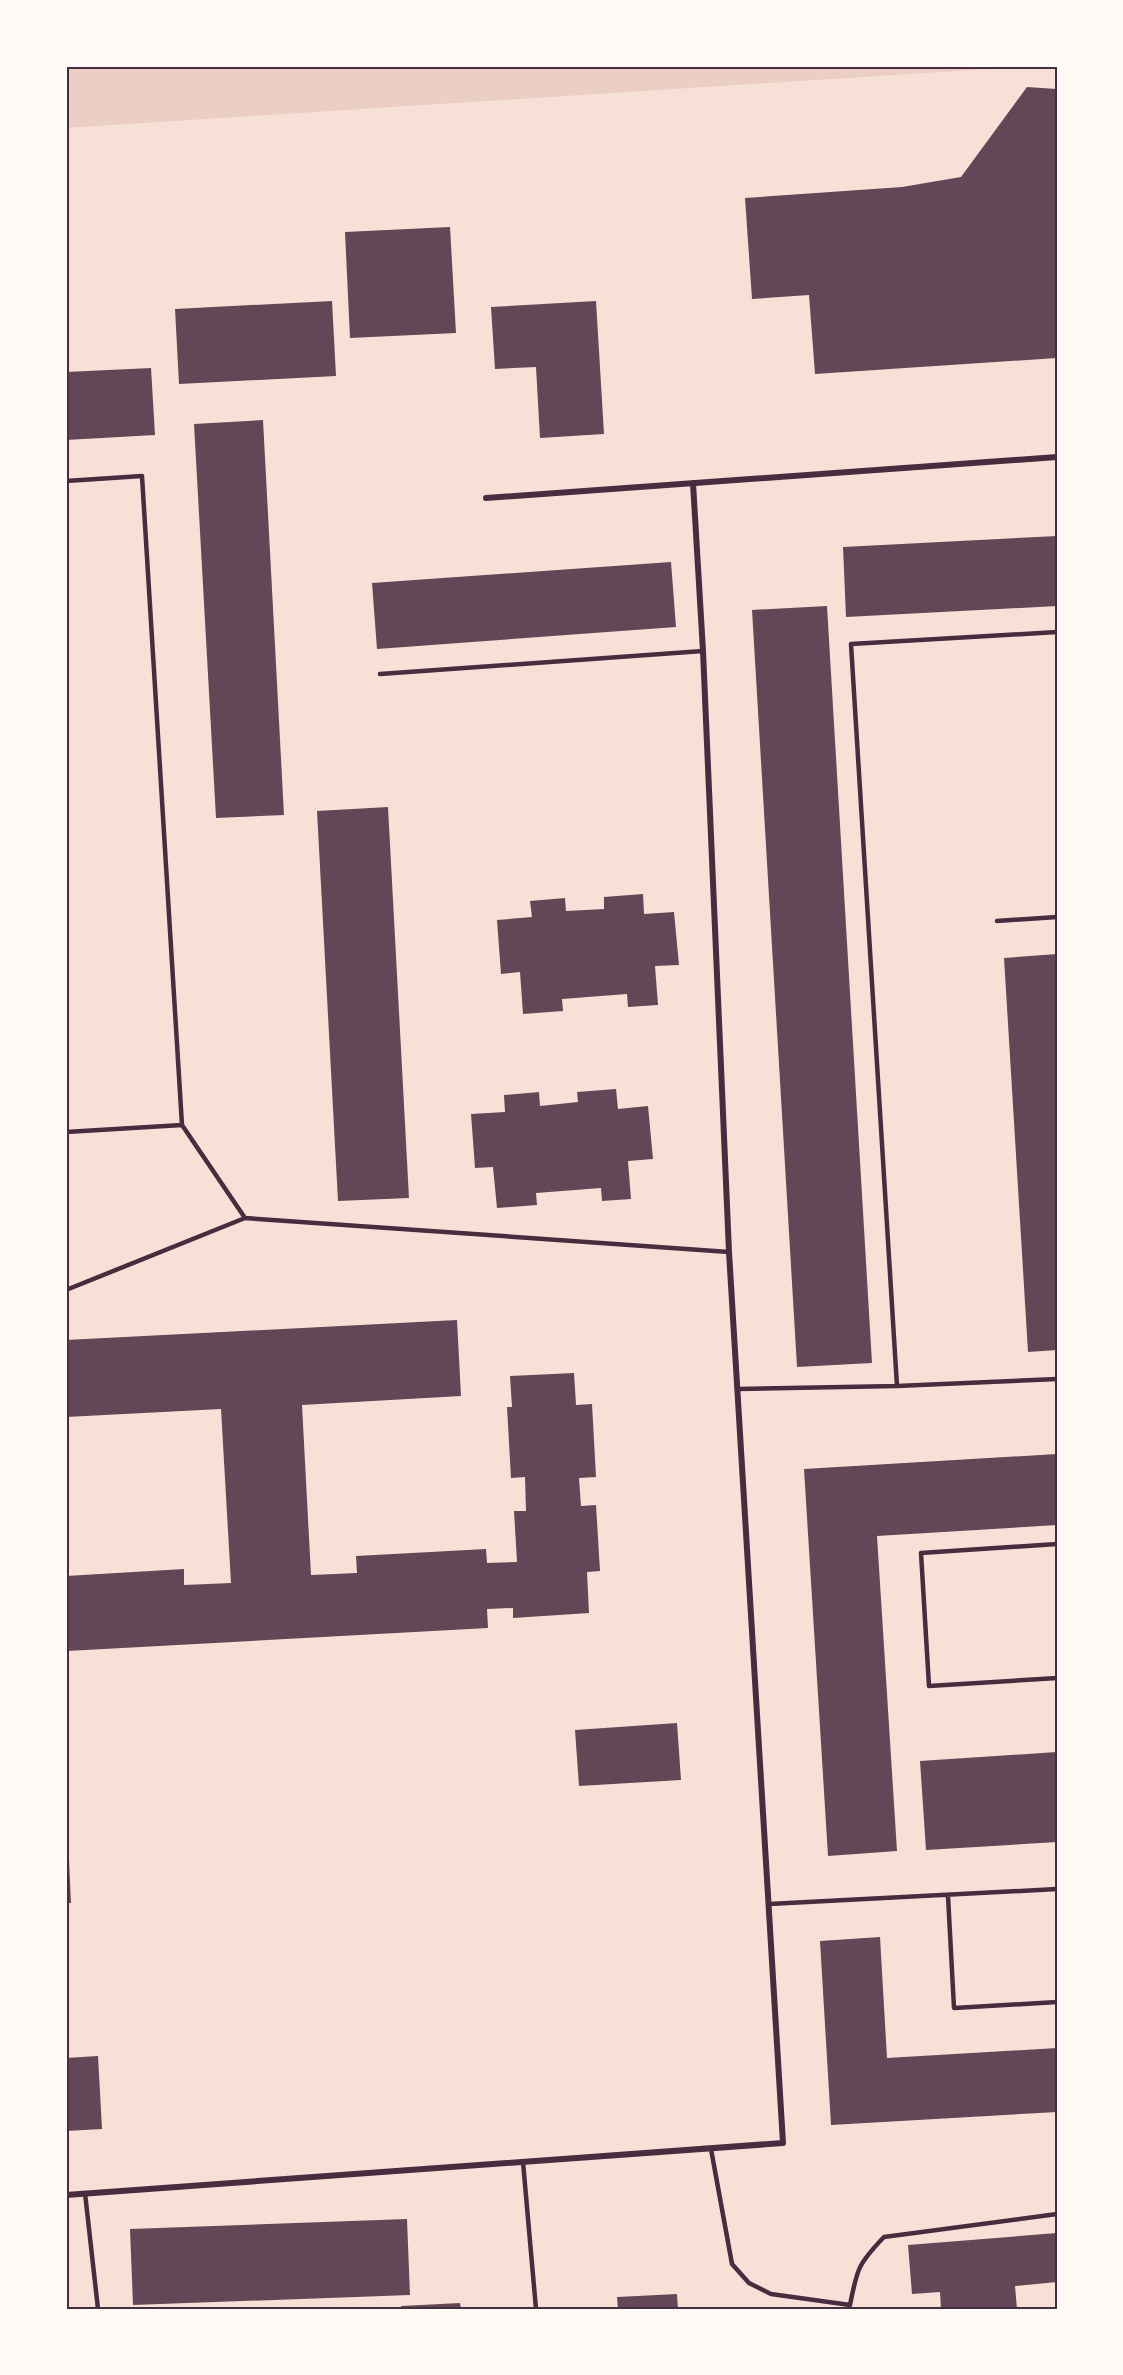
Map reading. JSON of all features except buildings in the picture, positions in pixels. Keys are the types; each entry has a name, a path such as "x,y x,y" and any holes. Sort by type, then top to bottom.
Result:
{"street":[{"path":"486,498 1057,457"},
{"path":"66,2194 783,2143 729,1252 703,651 693,483"}],"lane":[{"path":"66,481 142,476 182,1125 245,1218"},
{"path":"897,1386 850,644 1057,632"},
{"path":"380,674 703,651"},
{"path":"997,921 1057,917"},
{"path":"66,1132 182,1125"},
{"path":"66,1290 245,1218 729,1252"},
{"path":"738,1389 897,1386 1057,1379"},
{"path":"1057,1544 921,1553 929,1686 1057,1678"},
{"path":"769,1904 1057,1889"},
{"path":"948,1896 954,2008 1057,2002"},
{"path":"711,2149 732,2264 749,2283 771,2294 851,2307 857,2269 884,2237 1057,2214"},
{"path":"523,2162 536,2309"},
{"path":"85,2193 98,2309"}],"shaded area":[{"path":"66,66 1033,66 66,128"}]}
